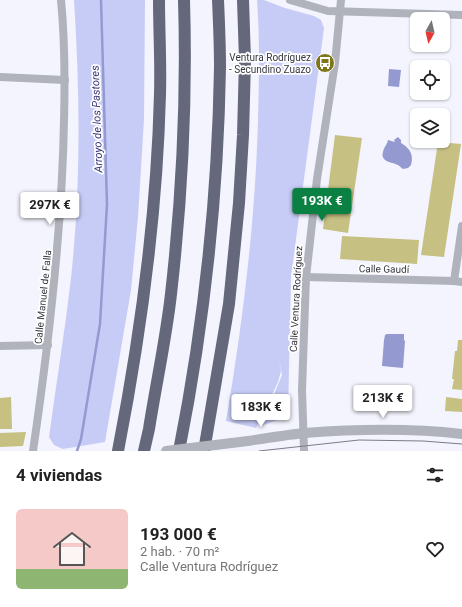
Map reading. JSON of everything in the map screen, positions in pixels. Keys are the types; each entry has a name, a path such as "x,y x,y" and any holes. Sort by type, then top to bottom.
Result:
{"highway":[{"path":"118,451 143,309 153,218 160,93 159,0"},
{"path":"144,451 171,296 180,190 185,86 184,0"},
{"path":"179,451 189,401 203,304 213,194 220,65 218,0"},
{"path":"204,451 229,304 239,203 245,60 243,0"}],"street":[{"name":"Calle Manuel de Falla","path":"33,451 48,345 60,225 64,144 64,80 61,0"},
{"path":"290,0 328,11 462,15"},
{"name":"Calle Ventura Rodríguez","path":"304,451 302,390 306,277 317,179 335,63 341,0"},
{"path":"0,77 64,80"},
{"path":"458,281 462,226"},
{"name":"Calle Gaudí","path":"306,277 458,281"},
{"path":"0,346 48,345"},
{"path":"166,451 304,433 412,430 462,434"}],"shaded area":[{"path":"74,0 145,0 144,119 138,217 131,290 105,442 63,449 54,445 49,437 69,298 77,209 78,105"},
{"path":"257,0 264,0 285,8 314,16 321,20 324,28 291,277 288,416 261,426 282,375 279,358 281,371 278,382 256,428 226,421 243,309 254,197 259,75"},
{"path":"389,69 401,70 399,87 388,86"},
{"path":"398,137 401,140 401,143 407,147 412,155 411,165 408,168 403,169 383,158 383,150 388,140 395,142 394,140"},
{"path":"404,334 405,341 403,368 382,366 384,340 385,335"}],"building":[{"path":"335,135 362,138 348,233 323,229"},
{"path":"450,143 461,144 444,257 421,255 437,148 450,148"},
{"path":"342,236 419,240 417,264 340,259"},
{"path":"458,340 462,340 462,390 452,389 454,379 452,379 455,351 457,351"},
{"path":"11,397 12,429 0,429 0,398"},
{"path":"446,397 462,399 462,412 445,411"},
{"path":"26,432 23,446 0,447 0,433"}],"waterway":[{"name":"Arroyo de los Pastores","path":"77,451 81,439 100,324 107,204 101,0"}],"tram line":[{"path":"259,451 359,440 423,441 462,444"}],"place":[{"name":"Ventura Rodríguez - Secundino Zuazo","path":"325,63"}]}
